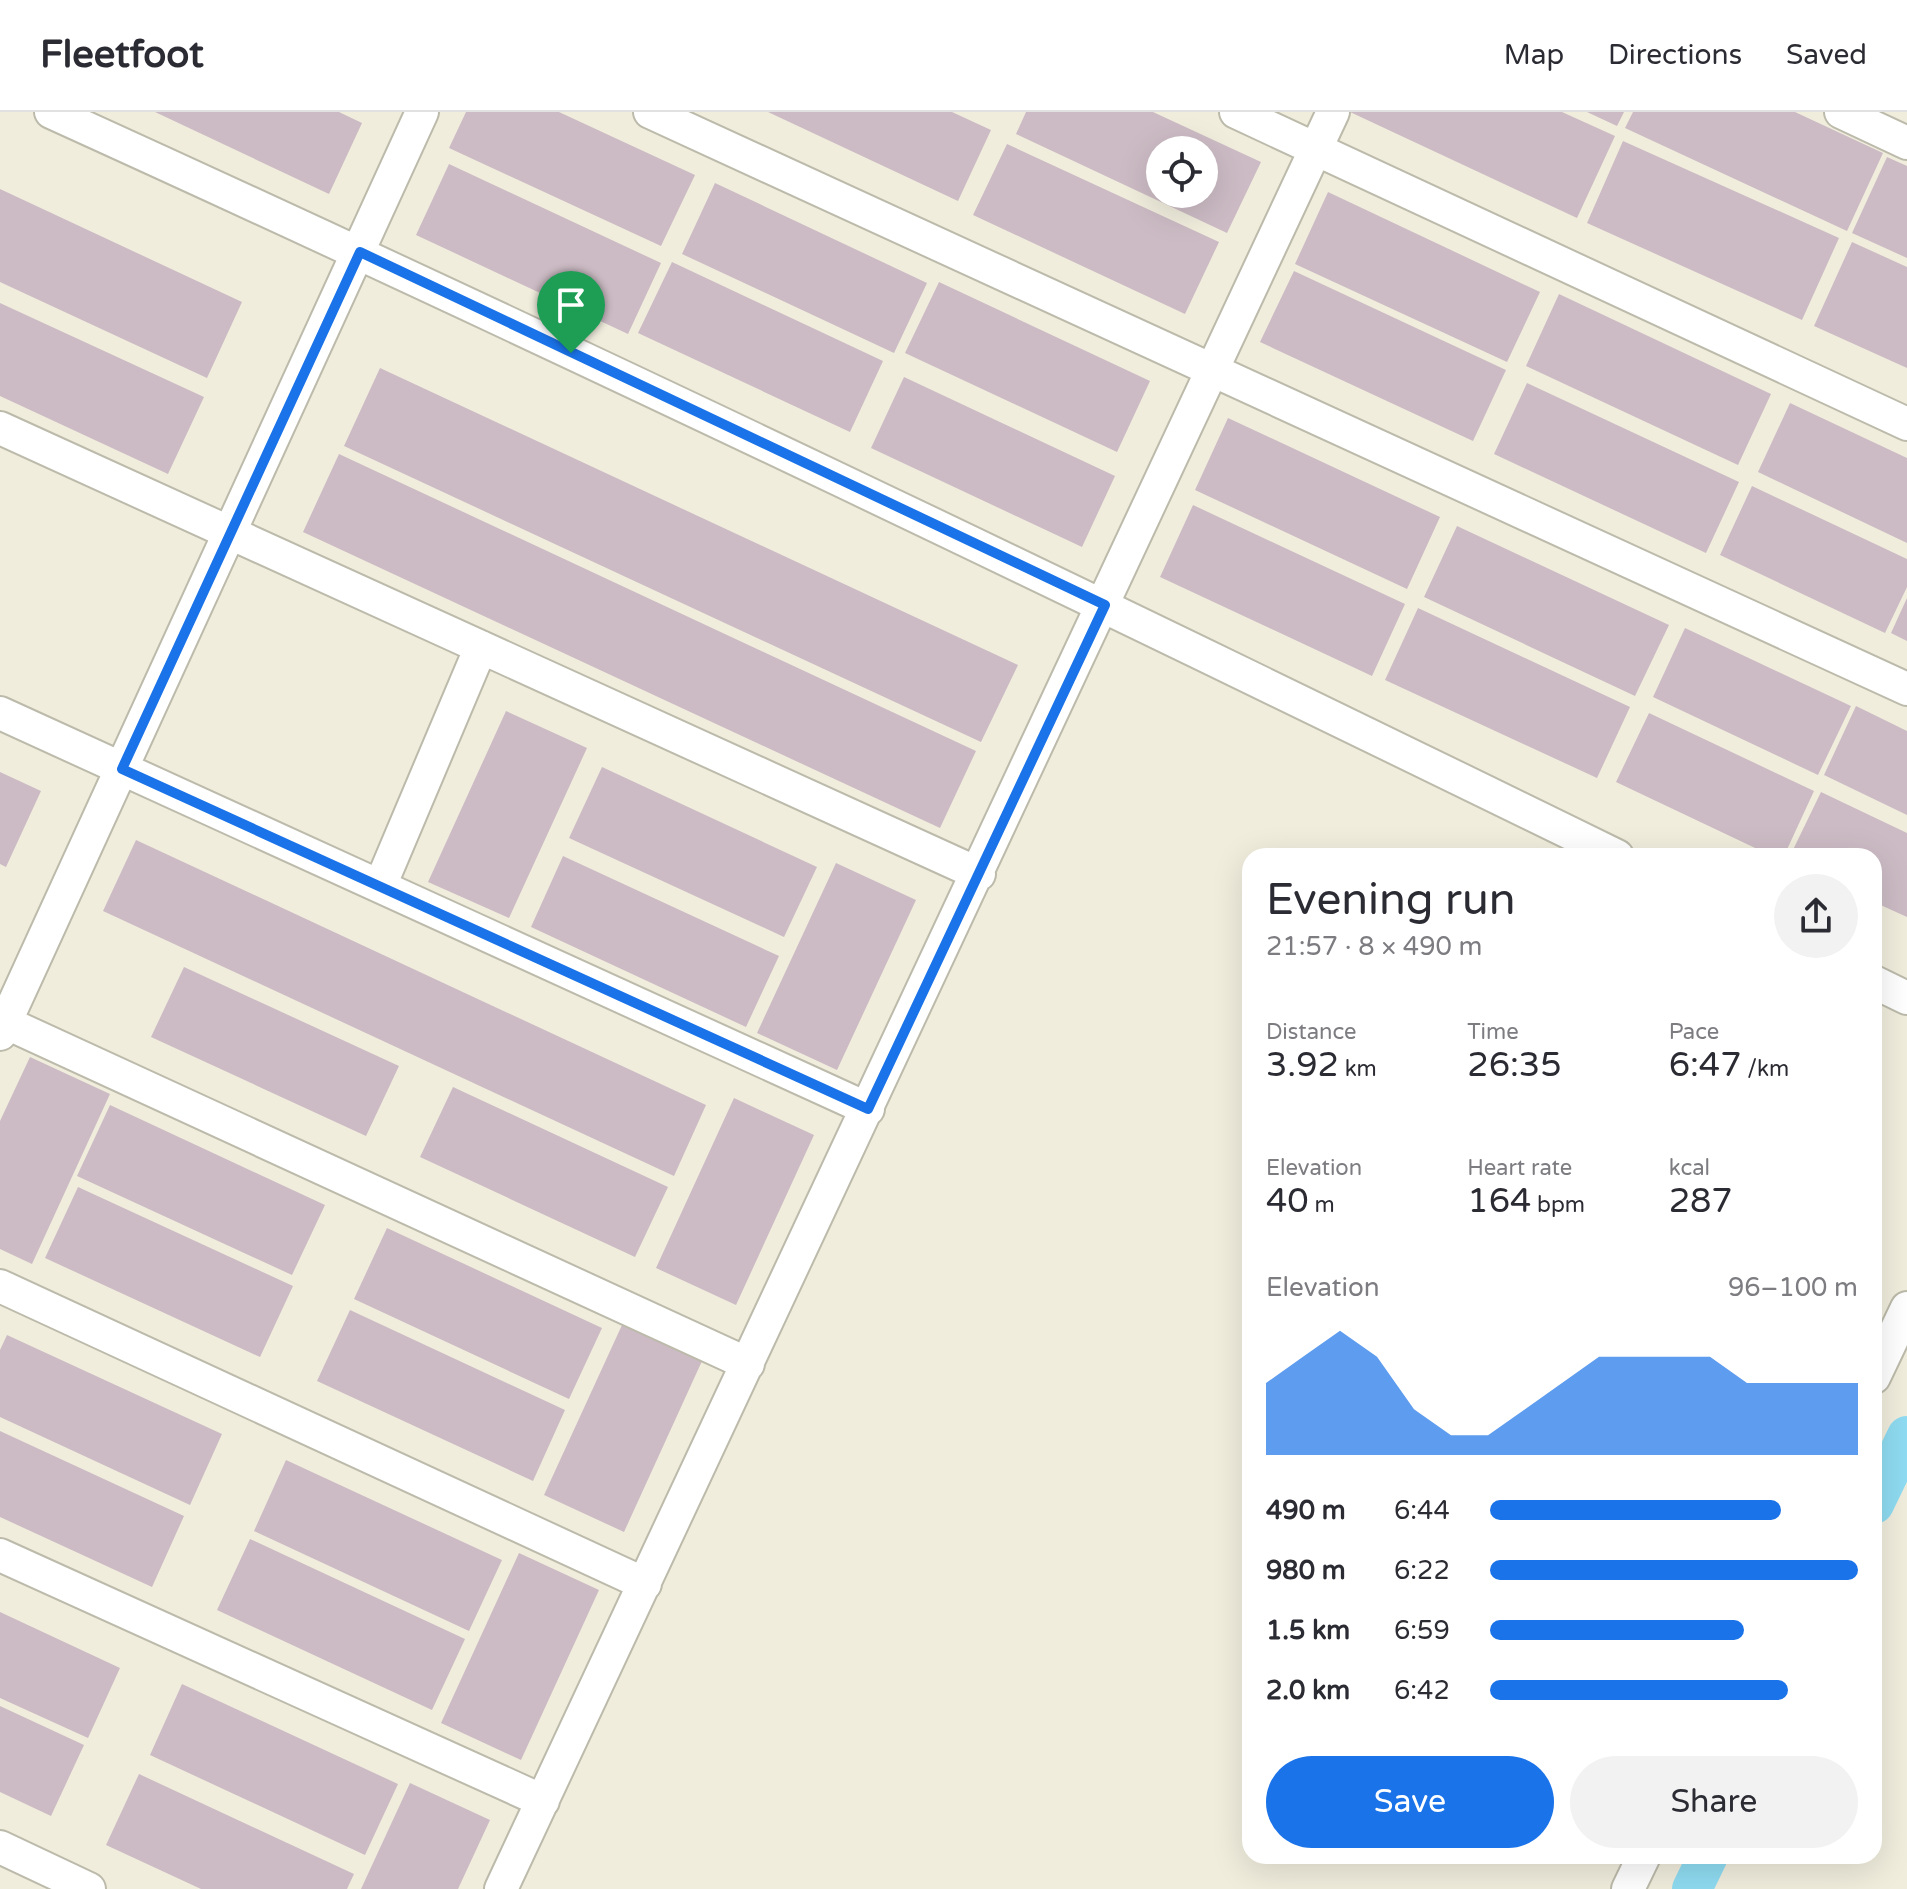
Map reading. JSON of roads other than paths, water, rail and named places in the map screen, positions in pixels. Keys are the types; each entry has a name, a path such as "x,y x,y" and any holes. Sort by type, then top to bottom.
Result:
{"street":[{"path":"51,112 360,252 1105,605 1601,848"},
{"path":"422,112 2,1026 748,1364"},
{"path":"650,112 1907,689"},
{"path":"1236,112 1907,424"},
{"path":"501,1889 1105,605 1333,112"},
{"path":"1841,112 1907,143"},
{"path":"0,428 979,874"},
{"path":"380,886 481,647"},
{"path":"0,713 868,1109"},
{"path":"1882,986 1907,998"},
{"path":"0,1286 645,1584"},
{"path":"1882,1360 1907,1308"},
{"path":"0,1555 543,1801"},
{"path":"0,1847 89,1889"},
{"path":"1628,1889 1640,1864"}],"waterway":[{"path":"1882,1488 1907,1436"},
{"path":"1692,1889 1704,1864"}]}
